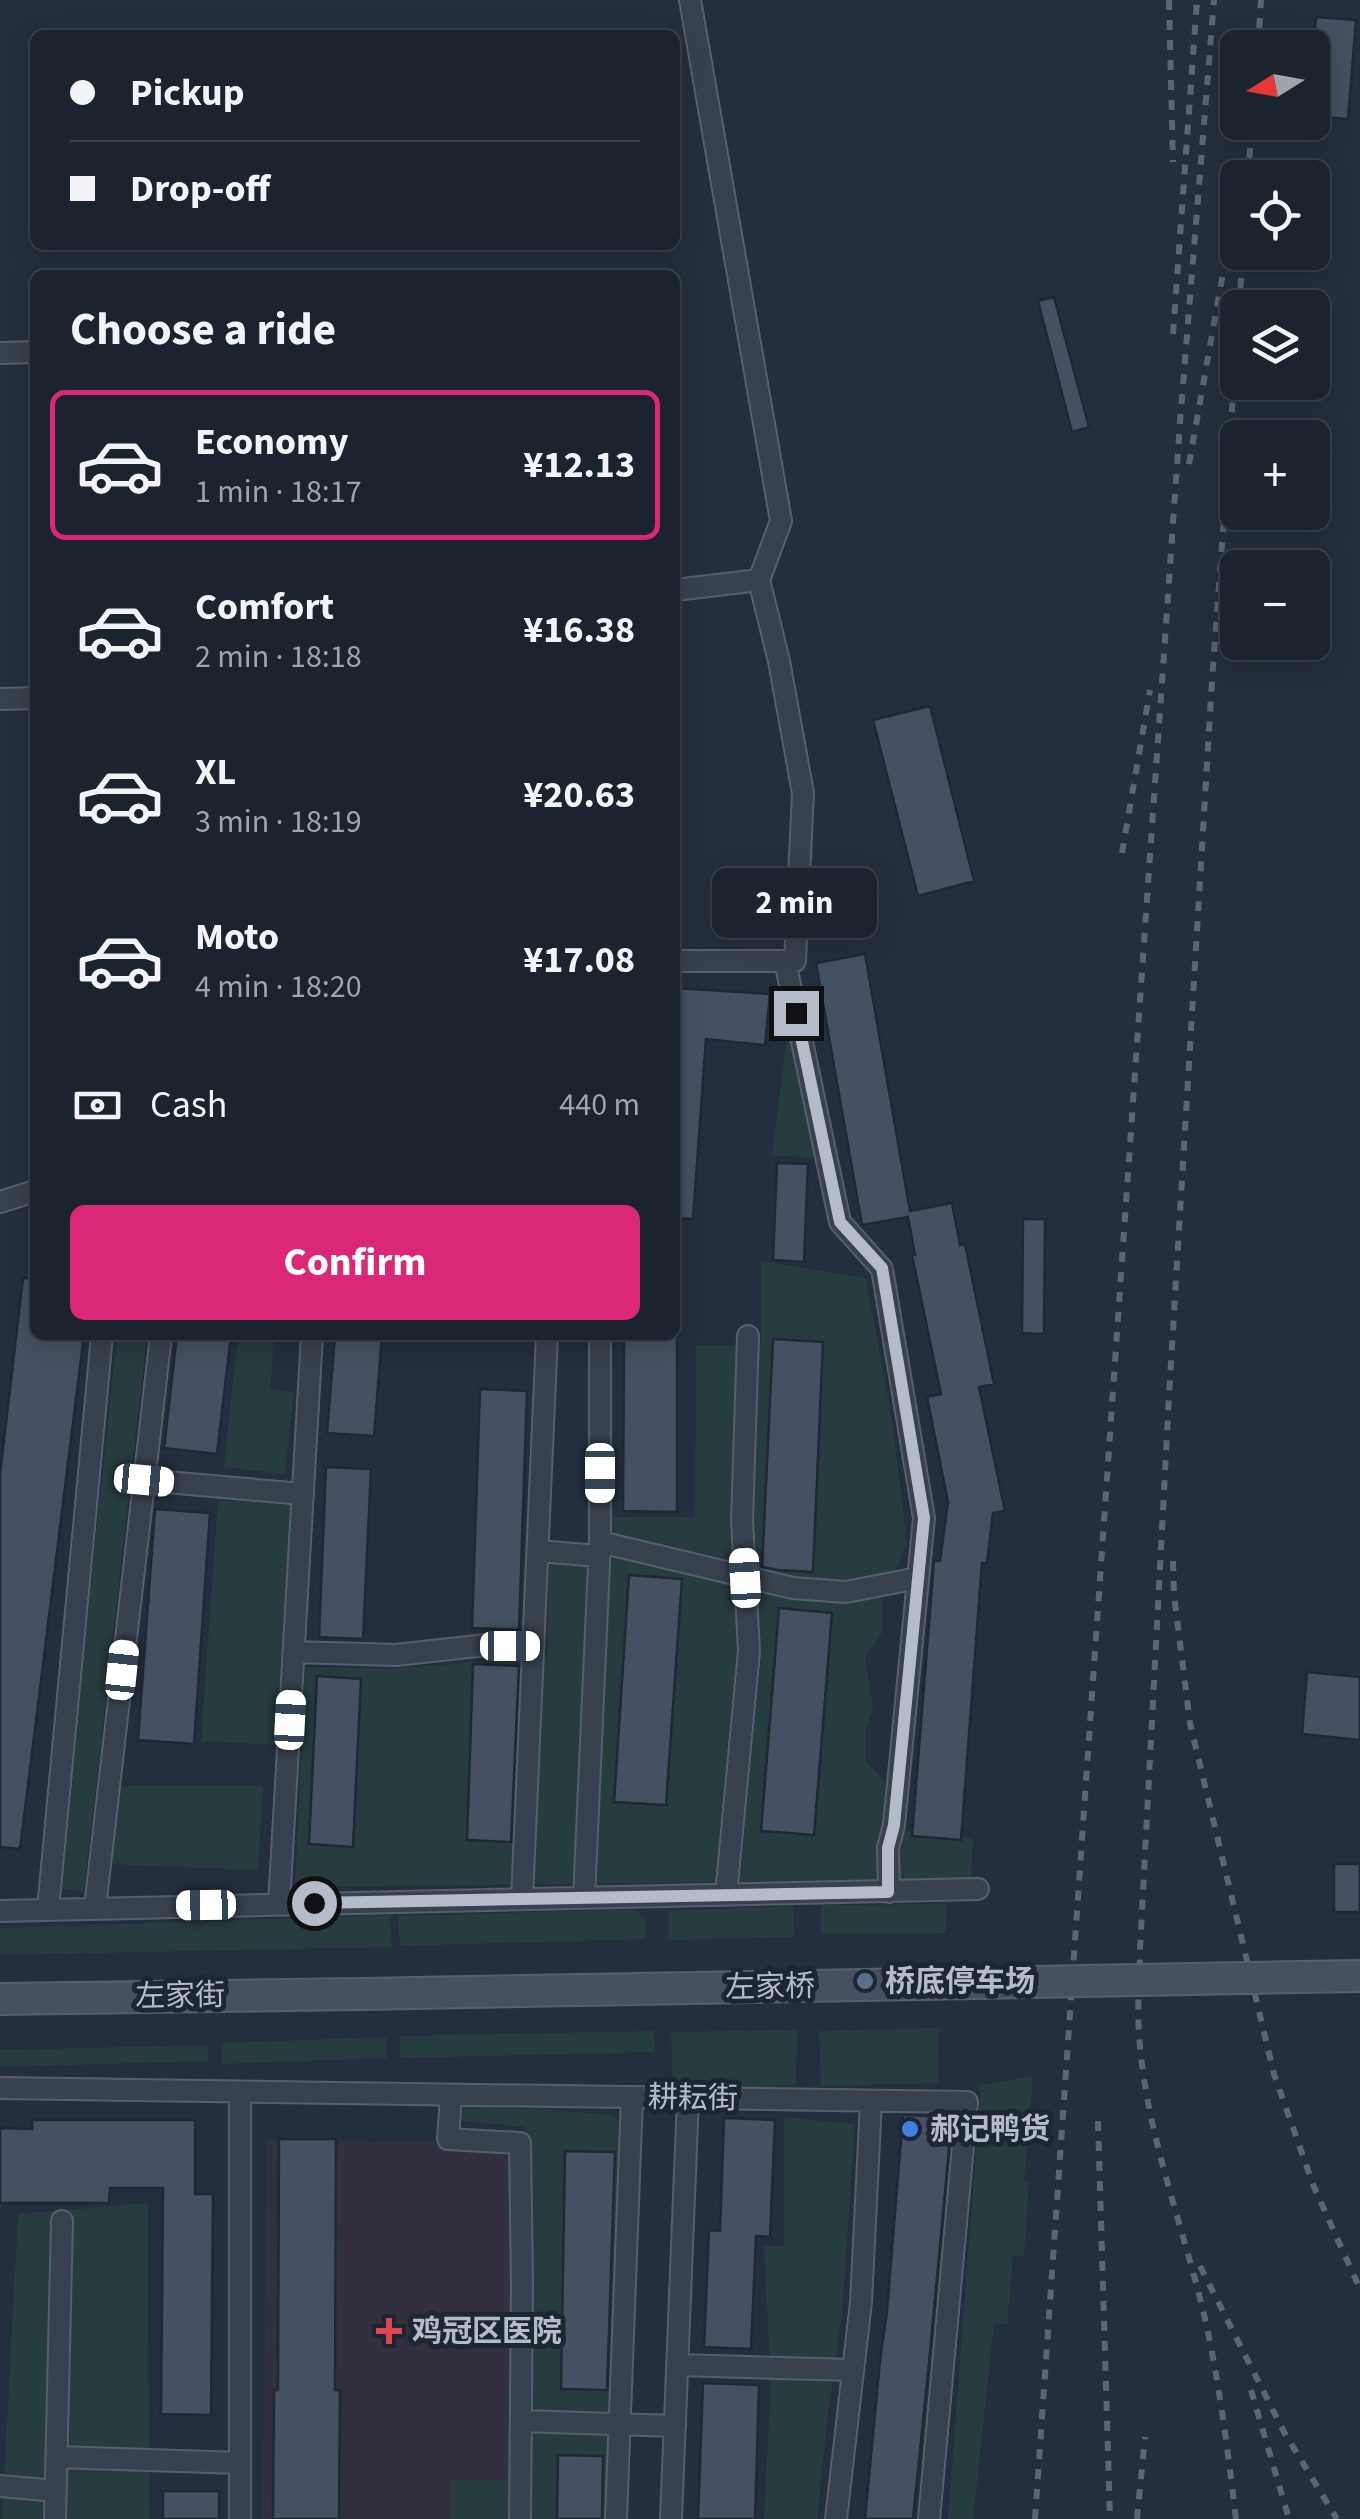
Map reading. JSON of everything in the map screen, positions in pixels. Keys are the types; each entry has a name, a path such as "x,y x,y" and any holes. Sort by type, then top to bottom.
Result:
{"main road":[{"name":"左家桥","path":"361,1994 1360,1976"},
{"name":"左家街","path":"0,1998 361,1994"}],"street":[{"path":"680,961 795,961 803,793 779,660 759,580 781,521 690,0"},
{"path":"0,353 30,352"},
{"path":"680,589 759,580"},
{"path":"0,699 30,698"},
{"path":"786,961 840,1222 882,1268 924,1518 894,1825 888,1848 888,1892"},
{"path":"0,1202 30,1193"},
{"path":"726,1895 748,1650 742,1520 748,1336"},
{"path":"48,1908 102,1340"},
{"path":"95,1908 160,1340"},
{"path":"279,1904 312,1340"},
{"path":"522,1899 547,1340"},
{"path":"584,1898 599,1549 600,1340"},
{"path":"144,1480 302,1494"},
{"path":"538,1551 599,1549 793,1588 846,1592 918,1578"},
{"path":"294,1652 396,1654 533,1646"},
{"path":"0,1911 978,1889"},
{"name":"耕耘街","path":"0,2088 967,2102 929,2519"},
{"path":"240,2092 240,2519"},
{"path":"451,2095 448,2139 520,2144 520,2519"},
{"path":"616,2519 632,2097"},
{"path":"671,2519 688,2098"},
{"path":"836,2519 861,2302 871,2101"},
{"path":"56,2519 62,2221"},
{"path":"678,2365 854,2370"},
{"path":"520,2421 675,2426"},
{"path":"57,2457 240,2463"},
{"path":"0,2486 56,2491"}],"shaded area":[{"name":"鸡冠区医院","path":"267,2140 516,2143 511,2519 262,2519"}],"green space":[{"path":"789,1023 815,1158 772,1155"},
{"path":"761,1261 866,1278 892,1420 907,1543 882,1600 882,1633 865,1657 873,1709 865,1731 865,1760 884,1781 886,1828 973,1839 971,1879 295,1887 305,1667 384,1669 547,1657 549,1562 615,1559 612,1517 695,1517 696,1346 761,1346","holes":["773,1340 823,1342 812,1572 762,1569","630,1575 682,1579 665,1805 614,1801","779,1609 832,1613 761,1831","473,1665 521,1667 514,1842 467,1839","317,1677 361,1679 352,1847 309,1844"]},
{"path":"116,1340 146,1340 84,1891 59,1888"},
{"path":"237,1340 275,1340 270,1389 294,1392 285,1474 224,1467"},
{"path":"218,1501 291,1501 276,1745 201,1741"},
{"path":"114,1786 263,1786 258,1870 107,1864"},
{"path":"947,1904 945,1933 821,1934 821,1905"},
{"path":"793,1906 794,1937 669,1940 669,1911"},
{"path":"634,1909 646,1919 645,1939 400,1946 398,1916"},
{"path":"390,1915 392,1947 0,1955 0,1928"},
{"path":"939,2028 938,2083 821,2086 819,2031"},
{"path":"797,2030 796,2086 673,2089 671,2032"},
{"path":"654,2031 655,2052 400,2058 400,2036"},
{"path":"386,2037 387,2058 222,2064 222,2043"},
{"path":"208,2045 209,2061 0,2067 0,2050"},
{"path":"1033,2076 1024,2181 1029,2182 1024,2256 1013,2255 1007,2324 994,2323 973,2519 948,2519 981,2085"},
{"path":"463,2105 606,2114 622,2122 608,2519 602,2519 603,2456 558,2455 557,2519 528,2519 525,2127 462,2121","holes":["565,2151 615,2153 610,2390 561,2388"]},
{"path":"784,2117 855,2124 842,2314 817,2519 764,2519 771,2383 764,2246 784,2246"},
{"path":"148,2203 149,2519 2,2519 18,2214"},
{"path":"450,2479 513,2480 513,2519 449,2519"}],"building":[{"path":"1316,17 1356,20 1348,119 1330,118 1330,30 1315,30"},
{"path":"1054,297 1089,427 1072,432 1038,301"},
{"path":"930,706 974,881 918,896 873,720"},
{"path":"865,954 910,1211 952,1203 960,1245 965,1244 994,1384 979,1387 1005,1511 993,1513 987,1563 982,1563 961,1840 912,1836 934,1561 940,1561 948,1502 927,1397 941,1394 912,1255 908,1217 862,1225 816,963"},
{"path":"680,988 770,994 765,1045 706,1039 693,1219 680,1218"},
{"path":"777,1163 808,1164 804,1262 773,1260"},
{"path":"1023,1219 1045,1219 1044,1334 1022,1333"},
{"path":"23,1278 30,1279 30,1340 83,1340 20,1849 0,1847 0,1474"},
{"path":"773,1339 823,1342 813,1572 762,1567"},
{"path":"176,1340 230,1340 217,1454 164,1448"},
{"path":"335,1340 382,1340 374,1436 327,1433"},
{"path":"624,1340 677,1340 677,1512 623,1511"},
{"path":"480,1389 527,1391 519,1630 472,1628"},
{"path":"326,1467 371,1469 363,1639 319,1637"},
{"path":"155,1509 210,1513 194,1744 138,1740"},
{"path":"629,1575 682,1579 666,1805 614,1802"},
{"path":"779,1608 832,1613 814,1835 761,1831"},
{"path":"473,1664 519,1666 511,1842 467,1840"},
{"path":"1307,1672 1360,1677 1360,1740 1302,1734"},
{"path":"317,1676 361,1679 353,1847 309,1844"},
{"path":"1334,1864 1360,1864 1360,1912 1334,1912"},
{"path":"903,2115 952,2117 929,2363 913,2519 865,2519 887,2311"},
{"path":"724,2118 775,2120 770,2237 756,2236 751,2349 704,2347 709,2230 720,2231"},
{"path":"32,2120 195,2120 195,2194 213,2194 211,2415 161,2414 163,2188 110,2188 109,2203 0,2203 0,2128 32,2129"},
{"path":"279,2139 336,2139 339,2519 273,2519"},
{"path":"565,2151 615,2152 607,2390 561,2389"},
{"path":"703,2383 759,2385 755,2519 698,2519"},
{"path":"558,2455 603,2456 602,2519 557,2519"},
{"path":"163,2491 219,2491 219,2519 163,2519"}],"railway":[{"path":"1169,0 1173,162"},
{"path":"1173,334 1197,0"},
{"path":"1035,2519 1180,422 1214,0"},
{"path":"1259,30 1261,0"},
{"path":"1249,160 1251,140"},
{"path":"1240,290 1242,270"},
{"path":"1189,464 1223,273"},
{"path":"1233,400 1169,1396 1138,2012 1149,2107 1211,2347 1236,2519"},
{"path":"1122,853 1150,690"},
{"path":"1173,1561 1190,1723 1274,2074 1314,2187 1360,2289"},
{"path":"1098,2121 1110,2519"},
{"path":"1200,2266 1284,2432 1337,2519"},
{"path":"1251,2390 1289,2519"},
{"path":"1137,2519 1145,2437"}],"place":[{"name":"桥底停车场","path":"865,1981"},
{"name":"郝记鸭货","path":"910,2129"},
{"name":"鸡冠区医院","path":"389,2331"}],"route":[{"path":"314,1903 888,1892 888,1848 894,1825 924,1518 882,1268 840,1222 796,1013"}]}
